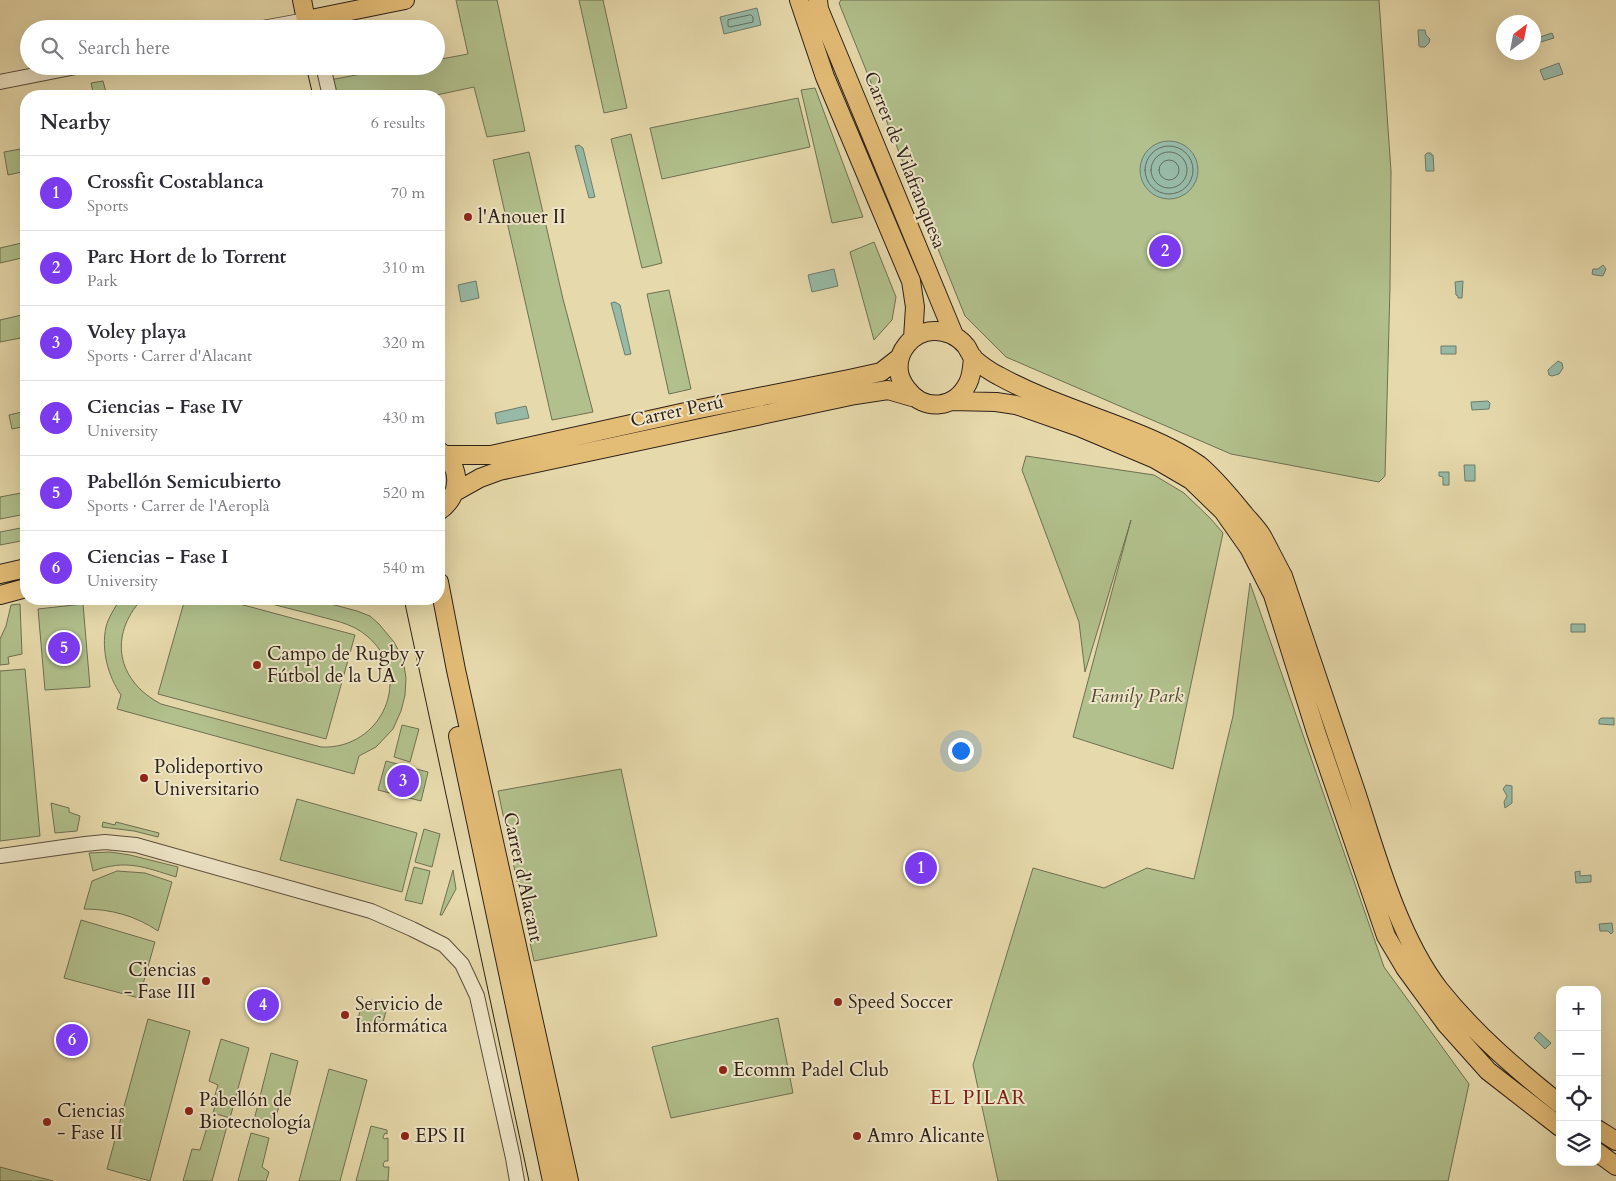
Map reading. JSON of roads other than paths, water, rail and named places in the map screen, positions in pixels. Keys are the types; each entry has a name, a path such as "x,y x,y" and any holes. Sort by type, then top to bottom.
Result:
{"main road":[{"path":"302,0 308,20"},
{"path":"325,20 405,0"},
{"path":"799,0 825,77 911,281 915,307 913,338"},
{"name":"Carrer de Vilafranquesa","path":"818,0 823,17 954,335"},
{"path":"973,358 972,372 968,384 951,401 938,406 926,404 912,397 902,383 899,372 899,358 905,346 913,338 932,330 954,335 966,346 973,358 997,375 1022,388 1164,444 1199,466 1228,495 1261,534 1283,576 1376,854 1407,936 1439,988 1486,1041 1518,1071 1556,1101"},
{"name":"Carrer Perú","path":"445,453 491,456 700,409 881,372 899,358"},
{"name":"Carrer Perú","path":"455,492 480,478 498,471 855,395 888,390 912,397"},
{"path":"951,401 996,402 1016,406 1078,426 1156,459 1191,480 1223,511 1249,548 1273,595 1316,732 1386,936 1405,968 1446,1024 1488,1071 1556,1124"},
{"path":"445,456 452,464 456,479 455,492 445,506"},
{"path":"0,574 20,569"},
{"path":"0,595 20,590"},
{"name":"Carrer d'Alacant","path":"431,605 552,1181"},
{"name":"Carrer d'Alacant","path":"443,605 456,670 569,1181"},
{"path":"1601,1132 1616,1142"},
{"path":"1601,1155 1616,1166"}],"street":[{"path":"0,82 35,75"},
{"path":"325,75 329,90"},
{"path":"0,856 105,842 136,846 371,911 444,945 462,964 476,996 517,1181"}],"water":[{"path":"757,8 761,25 724,34 720,17"},
{"path":"1418,30 1425,30 1426,35 1430,39 1425,47 1419,46"},
{"path":"1552,33 1554,38 1541,42 1541,37"},
{"path":"1559,63 1563,74 1544,80 1540,70"},
{"path":"1163,141 1175,141 1190,149 1198,164 1198,176 1190,191 1175,199 1163,199 1148,191 1140,176 1140,164 1148,149"},
{"path":"579,145 583,148 595,197 589,198 575,146"},
{"path":"1427,153 1433,155 1434,171 1426,171 1425,155"},
{"path":"1603,265 1606,269 1603,276 1592,274 1593,269 1598,269"},
{"path":"834,269 838,286 812,292 808,275"},
{"path":"476,281 479,298 461,302 458,285"},
{"path":"1463,281 1462,298 1458,298 1455,282"},
{"path":"615,302 620,305 631,354 625,355 611,303"},
{"path":"1441,346 1456,346 1456,354 1441,354"},
{"path":"1558,361 1562,363 1563,368 1559,374 1549,375 1548,370"},
{"path":"1488,401 1490,403 1489,409 1472,410 1471,402"},
{"path":"526,406 529,418 497,424 495,413"},
{"path":"1464,465 1475,465 1475,481 1465,481"},
{"path":"1439,472 1449,472 1449,485 1443,485 1443,477 1439,476"},
{"path":"1571,624 1585,624 1585,632 1571,632"},
{"path":"1601,718 1614,718 1614,725 1599,724"},
{"path":"1506,785 1512,786 1512,803 1505,808 1504,802 1507,796 1503,789"},
{"path":"1580,871 1580,876 1591,875 1591,882 1576,883 1575,872"},
{"path":"1612,923 1613,932 1611,934 1608,931 1600,931 1599,924"},
{"path":"1539,1032 1551,1043 1545,1049 1534,1038"}],"tram line":[{"path":"308,75 312,90"},
{"path":"405,605 529,1181"}],"place":[{"name":"l'Anouer II","path":"468,217"},
{"name":"Parc Hort de lo Torrent","path":"1165,251"},
{"name":"Pabellón Semicubierto","path":"64,648"},
{"name":"Campo de Rugby y Fútbol de la UA","path":"257,665"},
{"name":"Polideportivo Universitario","path":"144,778"},
{"name":"Voley playa","path":"403,781"},
{"name":"Crossfit Costablanca","path":"921,868"},
{"name":"Ciencias - Fase III","path":"206,981"},
{"name":"Speed Soccer","path":"838,1002"},
{"name":"Ciencias - Fase IV","path":"263,1005"},
{"name":"Servicio de Informática","path":"345,1015"},
{"name":"Ciencias - Fase I","path":"72,1040"},
{"name":"Ecomm Padel Club","path":"723,1070"},
{"name":"Pabellón de Biotecnología","path":"189,1111"},
{"name":"Ciencias - Fase II","path":"47,1122"},
{"name":"EPS II","path":"405,1136"},
{"name":"Amro Alicante","path":"857,1136"}],"district":[{"name":"EL PILAR","path":"978,1097"}],"park label":[{"name":"Family Park","path":"1137,696"}]}
